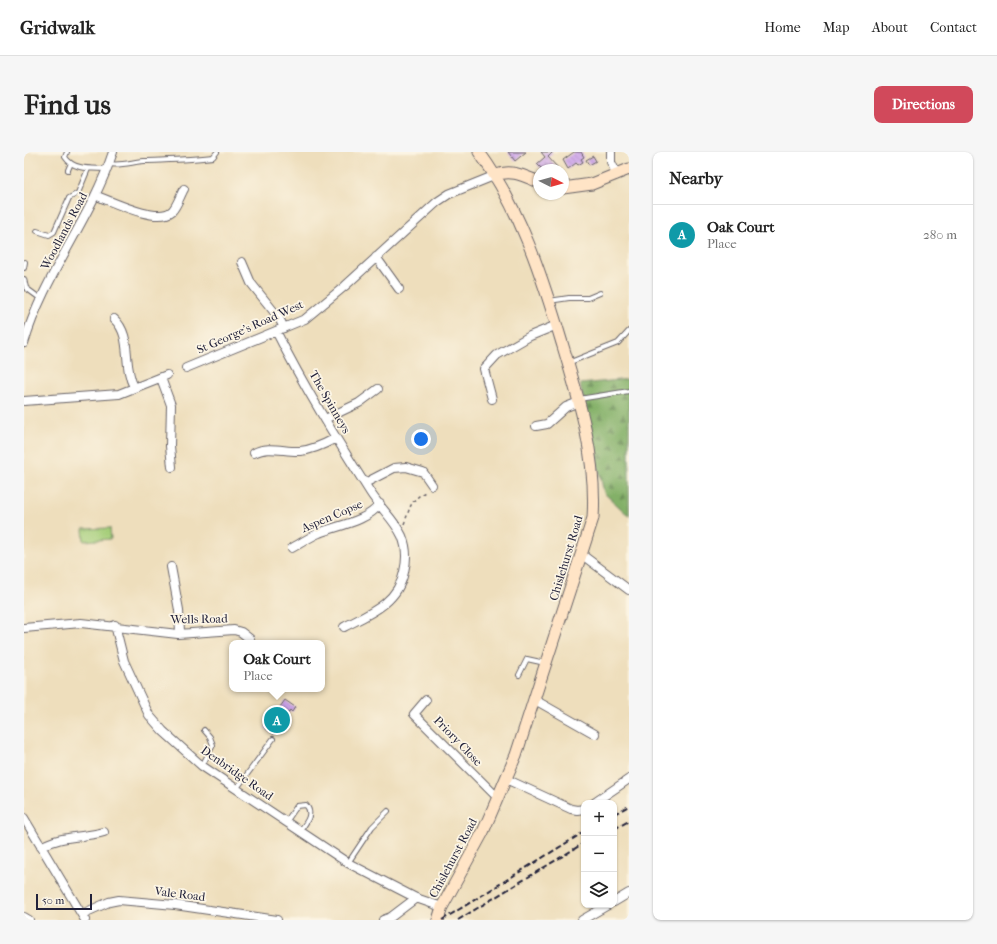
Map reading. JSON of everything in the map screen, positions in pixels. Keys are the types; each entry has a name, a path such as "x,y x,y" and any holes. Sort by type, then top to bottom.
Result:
{"main road":[{"name":"Chislehurst Road","path":"438,920 442,907 483,832 506,779 536,700 593,518 594,485 588,439 579,400 557,325 516,212 496,175 478,152"},
{"path":"569,187 592,184 617,175 629,168"},
{"path":"496,175 506,171 514,172 533,180"}],"street":[{"name":"Woodlands Road","path":"24,343 33,316 41,299 97,196 113,152"},
{"path":"611,152 611,162 617,175"},
{"name":"St George's Road West","path":"186,368 305,319 437,202 449,194 496,175"},
{"path":"97,196 137,211 159,216 165,215 173,210 184,189"},
{"path":"376,257 399,289"},
{"name":"The Spinneys","path":"242,262 251,283 279,318 280,330 325,419 365,483 398,528 406,550 404,572 398,589 393,596 380,608 344,627"},
{"path":"114,319 122,326 124,332 129,378 134,387"},
{"path":"492,399 484,369 497,355 530,336 557,325"},
{"path":"24,401 119,394 164,376 171,404 170,446 172,467"},
{"path":"325,419 359,403 378,388"},
{"path":"536,426 547,424 566,407 579,400"},
{"path":"254,453 262,448 292,452 310,450 336,438"},
{"path":"365,483 394,468 406,467 423,472 432,485"},
{"name":"Aspen Copse","path":"292,548 317,534 366,516 374,512 380,504"},
{"path":"581,554 629,590"},
{"path":"171,568 179,610 180,634"},
{"path":"24,628 81,623 115,625"},
{"name":"Wells Road","path":"115,625 180,634 234,630 241,632 252,640"},
{"name":"Denbridge Road","path":"115,625 124,661 149,715 163,731 202,766 348,863 416,898 442,907"},
{"name":"Priory Close","path":"426,700 414,714 498,798"},
{"path":"536,700 595,734"},
{"path":"506,779 571,809 581,809"},
{"path":"598,800 629,779"},
{"path":"25,821 83,917"},
{"path":"41,847 66,837 81,838 104,832"},
{"path":"617,900 629,894"},
{"path":"383,920 391,917 416,898"},
{"name":"Vale Road","path":"83,917 109,902 119,900 277,920"},
{"path":"582,920 603,908"},
{"path":"24,917 29,920"}],"lane":[{"path":"67,152 65,157 71,163 88,169 144,161 189,160 213,157 217,152"},
{"path":"68,170 71,163"},
{"path":"37,231 49,235 54,232 69,198 78,193 88,169"},
{"path":"24,268 25,262"},
{"path":"24,279 26,288 41,299"},
{"path":"549,301 569,298 588,298 600,293"},
{"path":"568,363 618,343 629,331"},
{"path":"579,400 629,391"},
{"path":"518,675 527,659 547,663"},
{"path":"202,766 213,745 210,737 204,730"},
{"path":"236,788 273,739"},
{"path":"286,822 297,806 306,805 310,809 310,814 300,831"},
{"path":"348,863 372,827 388,811"}],"path":[{"path":"398,528 405,523 409,508 416,497 428,491 432,485"}],"green space":[{"path":"629,379 629,516 604,493 580,384"},
{"path":"110,528 111,539 84,541 83,529"}],"building":[{"path":"508,152 526,152 515,161"},
{"path":"541,152 553,152 548,157 554,164 537,164 545,157"},
{"path":"574,152 581,152 584,157 581,159 583,162 578,165 576,163 569,168 569,164 565,164 563,160"},
{"path":"593,156 596,161 589,165 586,160"},
{"path":"285,700 295,707 292,712 290,710 274,734 265,728"}],"railway":[{"path":"617,812 629,806"},
{"path":"617,827 629,821"},
{"path":"442,920 581,834"},
{"path":"458,920 581,845"}],"place":[{"name":"Oak Court","path":"277,720"}]}
